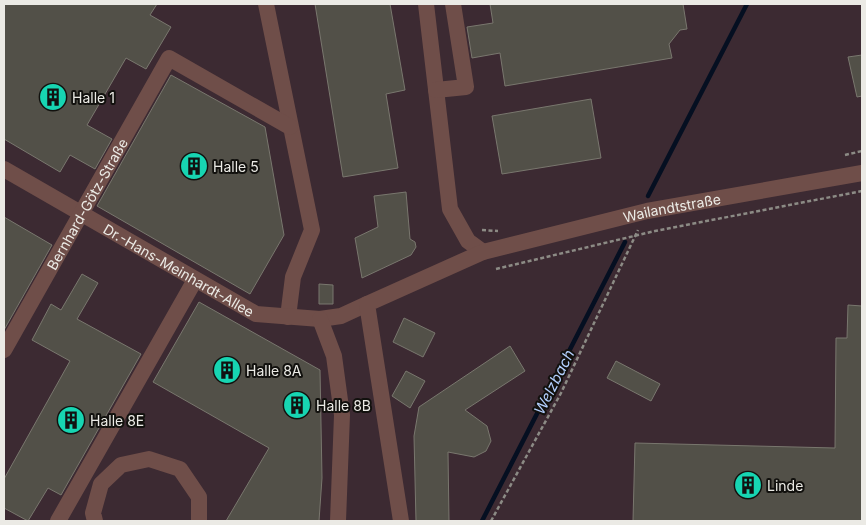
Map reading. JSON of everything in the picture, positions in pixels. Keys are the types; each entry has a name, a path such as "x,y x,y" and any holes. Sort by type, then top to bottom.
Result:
{"street":[{"path":"266,4 312,230 292,277 288,317"},
{"path":"436,90 466,87 452,4 426,6 450,209 468,241 483,252"},
{"name":"Bernhard-Götz-Straße","path":"4,350 169,58 290,127"},
{"name":"Dr.-Hans-Meinhardt-Allee","path":"4,169 256,314 320,319 341,316 367,304"},
{"name":"Wailandtstraße","path":"367,304 483,252 646,211 862,173"},
{"path":"58,521 195,280"},
{"path":"367,304 401,521"},
{"path":"320,319 334,356 342,415 338,521"},
{"path":"95,521 93,513 101,484 121,466 149,459 180,470 199,497 199,521"}],"path":[{"path":"845,155 862,151"},
{"path":"496,269 635,236 862,191"},
{"path":"491,521 561,393 646,211"},
{"path":"475,226 483,231 503,231"}],"shaded area":[{"path":"4,4 862,4 862,521 4,521"}],"building":[{"name":"Halle 1","path":"4,4 157,4 150,15 171,27 146,69 126,58 87,125 112,139 95,169 70,155 60,172 4,139"},
{"path":"315,4 390,4 405,90 386,94 398,168 343,177"},
{"path":"490,4 683,4 687,29 680,30 669,44 672,58 505,86 500,53 472,58 467,27 493,23"},
{"path":"862,55 862,96 857,97 848,57"},
{"name":"Halle 5","path":"171,75 265,127 284,235 250,294 97,206"},
{"path":"591,99 601,158 502,174 492,116"},
{"path":"406,192 410,239 415,242 416,247 411,255 362,278 355,238 378,227 374,196"},
{"path":"4,217 52,245 4,330"},
{"name":"Halle 8E","path":"82,274 98,283 77,319 141,354 61,495 48,488 28,521 4,508 4,479 70,361 32,340 51,304 61,310"},
{"path":"319,284 333,285 333,304 319,304"},
{"path":"199,302 320,370 322,478 319,521 226,521 269,448 153,382"},
{"name":"Linde","path":"848,305 862,306 862,521 633,521 635,443 835,448 836,338 847,338"},
{"path":"404,318 435,333 423,357 393,342"},
{"path":"510,346 525,371 465,410 487,426 491,441 486,451 474,457 448,452 449,521 416,521 414,436 419,407"},
{"path":"616,361 660,384 651,401 607,378"},
{"path":"406,371 425,381 410,408 392,396"}],"waterway":[{"name":"Welzbach","path":"648,196 747,4"},
{"name":"Welzbach","path":"482,521 625,242"}],"place":[{"name":"Halle 1","path":"53,97"},
{"name":"Halle 5","path":"194,166"},
{"name":"Halle 8A","path":"227,370"},
{"name":"Halle 8B","path":"297,405"},
{"name":"Halle 8E","path":"71,420"},
{"name":"Linde","path":"748,485"}]}
